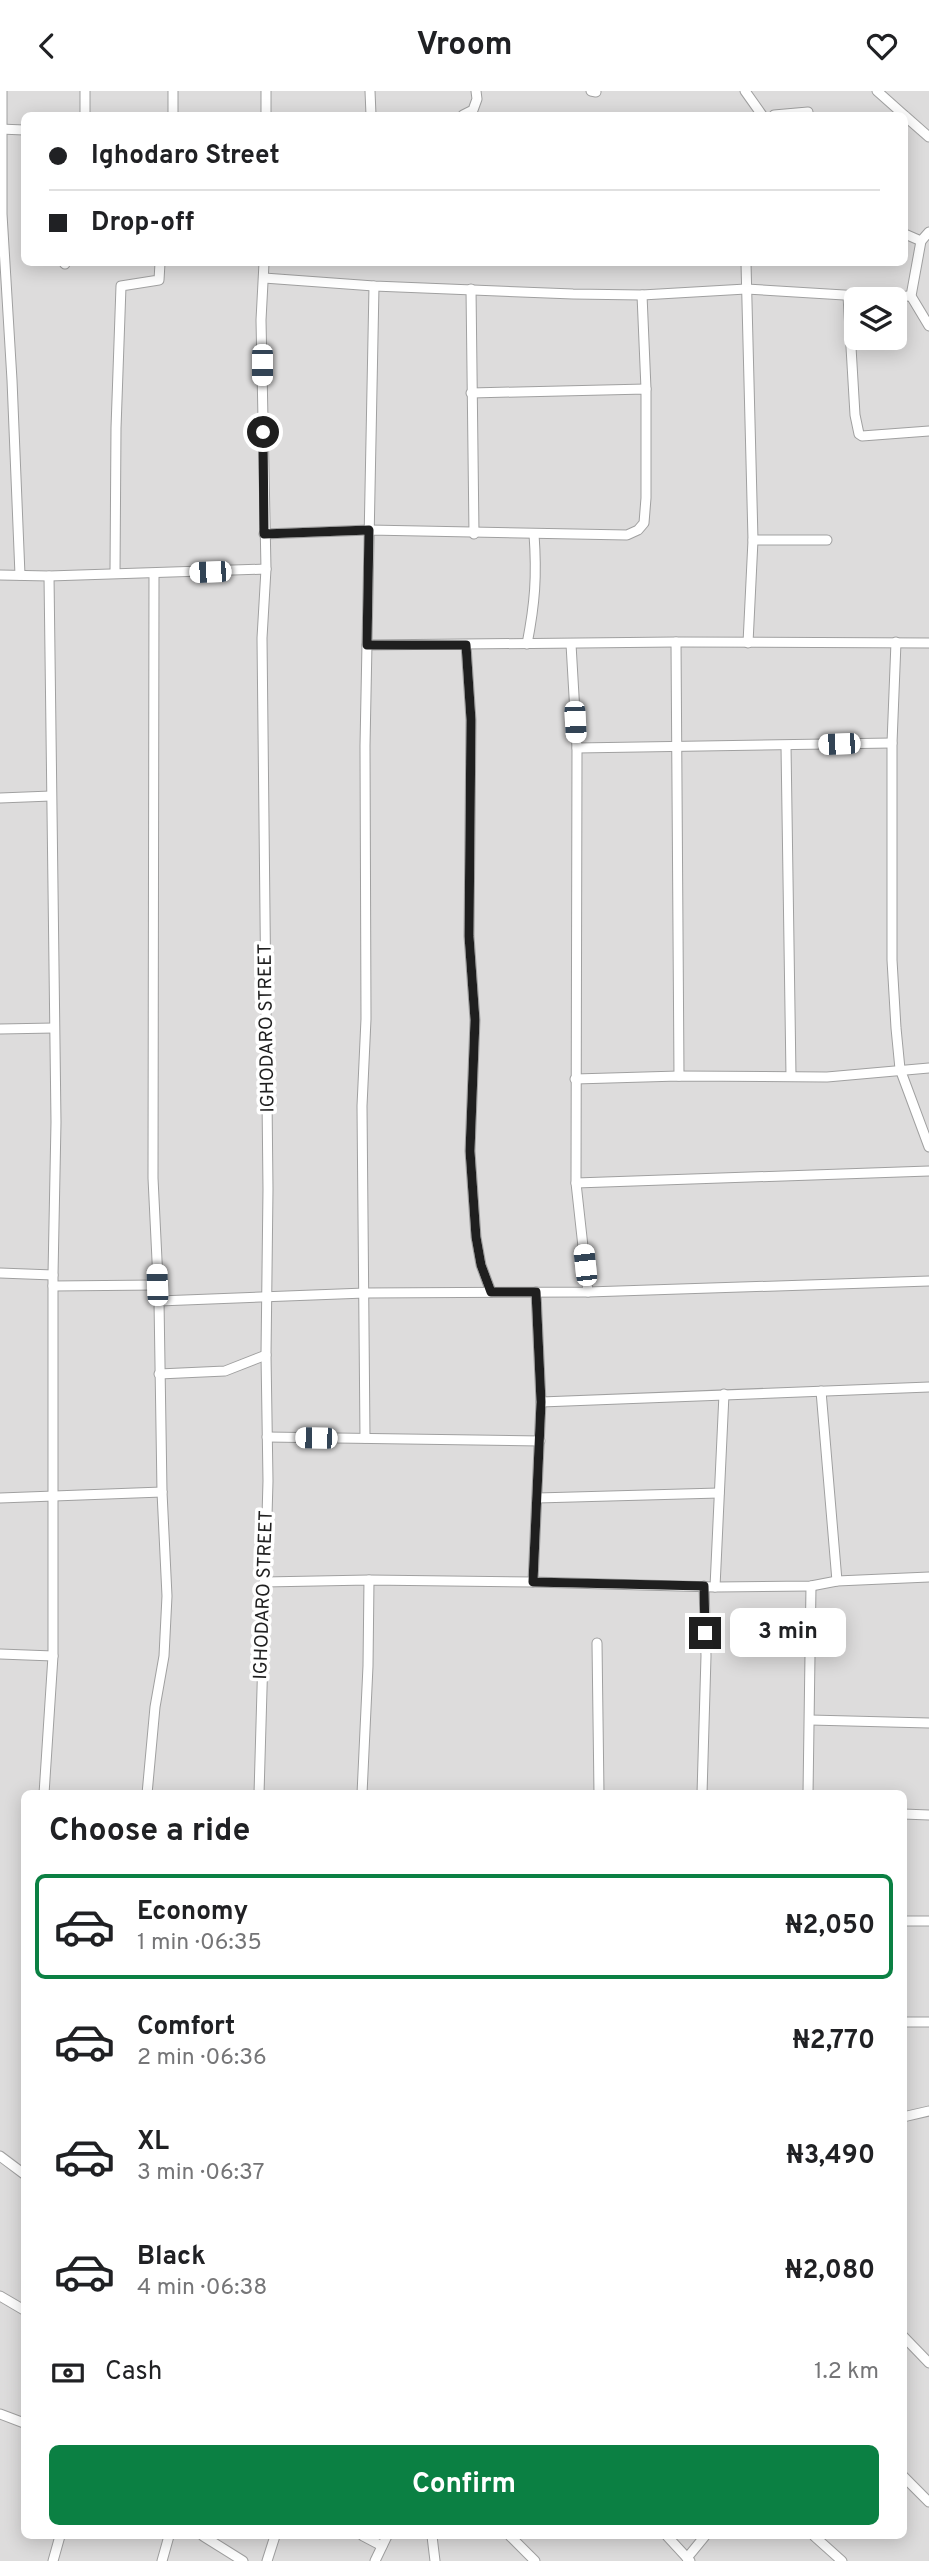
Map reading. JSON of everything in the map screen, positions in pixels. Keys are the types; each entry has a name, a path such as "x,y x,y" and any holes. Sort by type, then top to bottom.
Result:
{"street":[{"path":"2,91 2,214 20,575"},
{"path":"85,91 85,112"},
{"path":"173,91 173,112"},
{"path":"266,91 266,112"},
{"path":"370,91 371,112"},
{"path":"469,112 473,110 477,99 476,91"},
{"path":"745,91 760,112"},
{"path":"877,91 900,112"},
{"path":"908,119 929,137"},
{"path":"1,130 21,130"},
{"path":"929,232 921,241 911,296 929,326"},
{"path":"908,235 921,241"},
{"path":"116,573 121,286 159,280 160,266"},
{"name":"IGHODARO STREET","path":"259,1790 267,1437 268,1176 262,638 266,569 261,320 264,266"},
{"path":"746,266 753,540 748,643"},
{"path":"264,278 374,286 642,295 747,289 844,296"},
{"path":"365,1438 362,1106 366,1005 367,645 374,286"},
{"path":"471,289 474,534"},
{"path":"264,534 369,530 628,535 638,530 644,523 646,498 646,390 642,295"},
{"path":"851,350 855,415 859,434 862,436 929,431"},
{"path":"471,393 646,390"},
{"path":"527,644 535,602 537,572 534,534"},
{"path":"753,540 827,540"},
{"path":"0,575 154,574 266,569"},
{"path":"147,1790 155,1707 164,1656 167,1596 153,1178 154,574"},
{"path":"44,1790 53,1656 53,1275 56,1122 49,576"},
{"path":"677,642 679,1076"},
{"path":"897,642 892,743 892,960 900,1069 929,1147"},
{"path":"367,645 929,643"},
{"path":"571,644 577,748 576,1183 588,1292"},
{"path":"466,645 471,720 469,936 475,1020 470,1151 476,1237 481,1265 491,1292"},
{"path":"577,748 892,743"},
{"path":"786,746 791,1076"},
{"path":"0,799 51,796"},
{"path":"0,1029 54,1028"},
{"path":"575,1079 679,1076 827,1077 929,1068"},
{"path":"576,1183 929,1171"},
{"path":"0,1273 53,1275"},
{"path":"159,1301 365,1293 588,1292 929,1281"},
{"path":"53,1286 157,1285"},
{"path":"533,1582 541,1402 536,1292"},
{"path":"159,1374 225,1371 266,1355"},
{"path":"541,1402 929,1387"},
{"path":"821,1391 837,1581"},
{"path":"715,1587 724,1394"},
{"path":"267,1437 540,1441"},
{"path":"0,1498 162,1492"},
{"path":"537,1498 719,1493"},
{"path":"264,1582 369,1580 715,1587 811,1586 837,1581 929,1577"},
{"path":"362,1790 369,1580"},
{"path":"702,1790 706,1656 704,1586"},
{"path":"808,1790 811,1586"},
{"path":"597,1643 599,1790"},
{"path":"0,1654 53,1656"},
{"path":"810,1720 929,1723"},
{"path":"907,1814 929,1815"},
{"path":"907,1921 929,1921"},
{"path":"907,2022 929,2022"},
{"path":"907,2116 929,2111"},
{"path":"0,2155 21,2172"},
{"path":"0,2296 21,2308"},
{"path":"907,2340 929,2363"},
{"path":"0,2414 21,2422"},
{"path":"907,2480 929,2502"},
{"path":"53,2561 59,2539"},
{"path":"162,2561 168,2539"},
{"path":"208,2539 243,2561"},
{"path":"267,2561 274,2539"},
{"path":"369,2539 382,2546"},
{"path":"375,2561 386,2539"},
{"path":"432,2539 435,2561"},
{"path":"513,2539 535,2561"},
{"path":"670,2539 688,2559 703,2539"},
{"path":"817,2539 842,2561"}],"shaded area":[{"path":"0,91 929,91 929,2561 0,2561"}],"route":[{"path":"263,432 264,534 369,530 367,645 466,645 471,720 469,936 475,1020 471,1172 476,1237 481,1265 491,1292 536,1292 541,1402 533,1582 704,1586 705,1633"}]}
